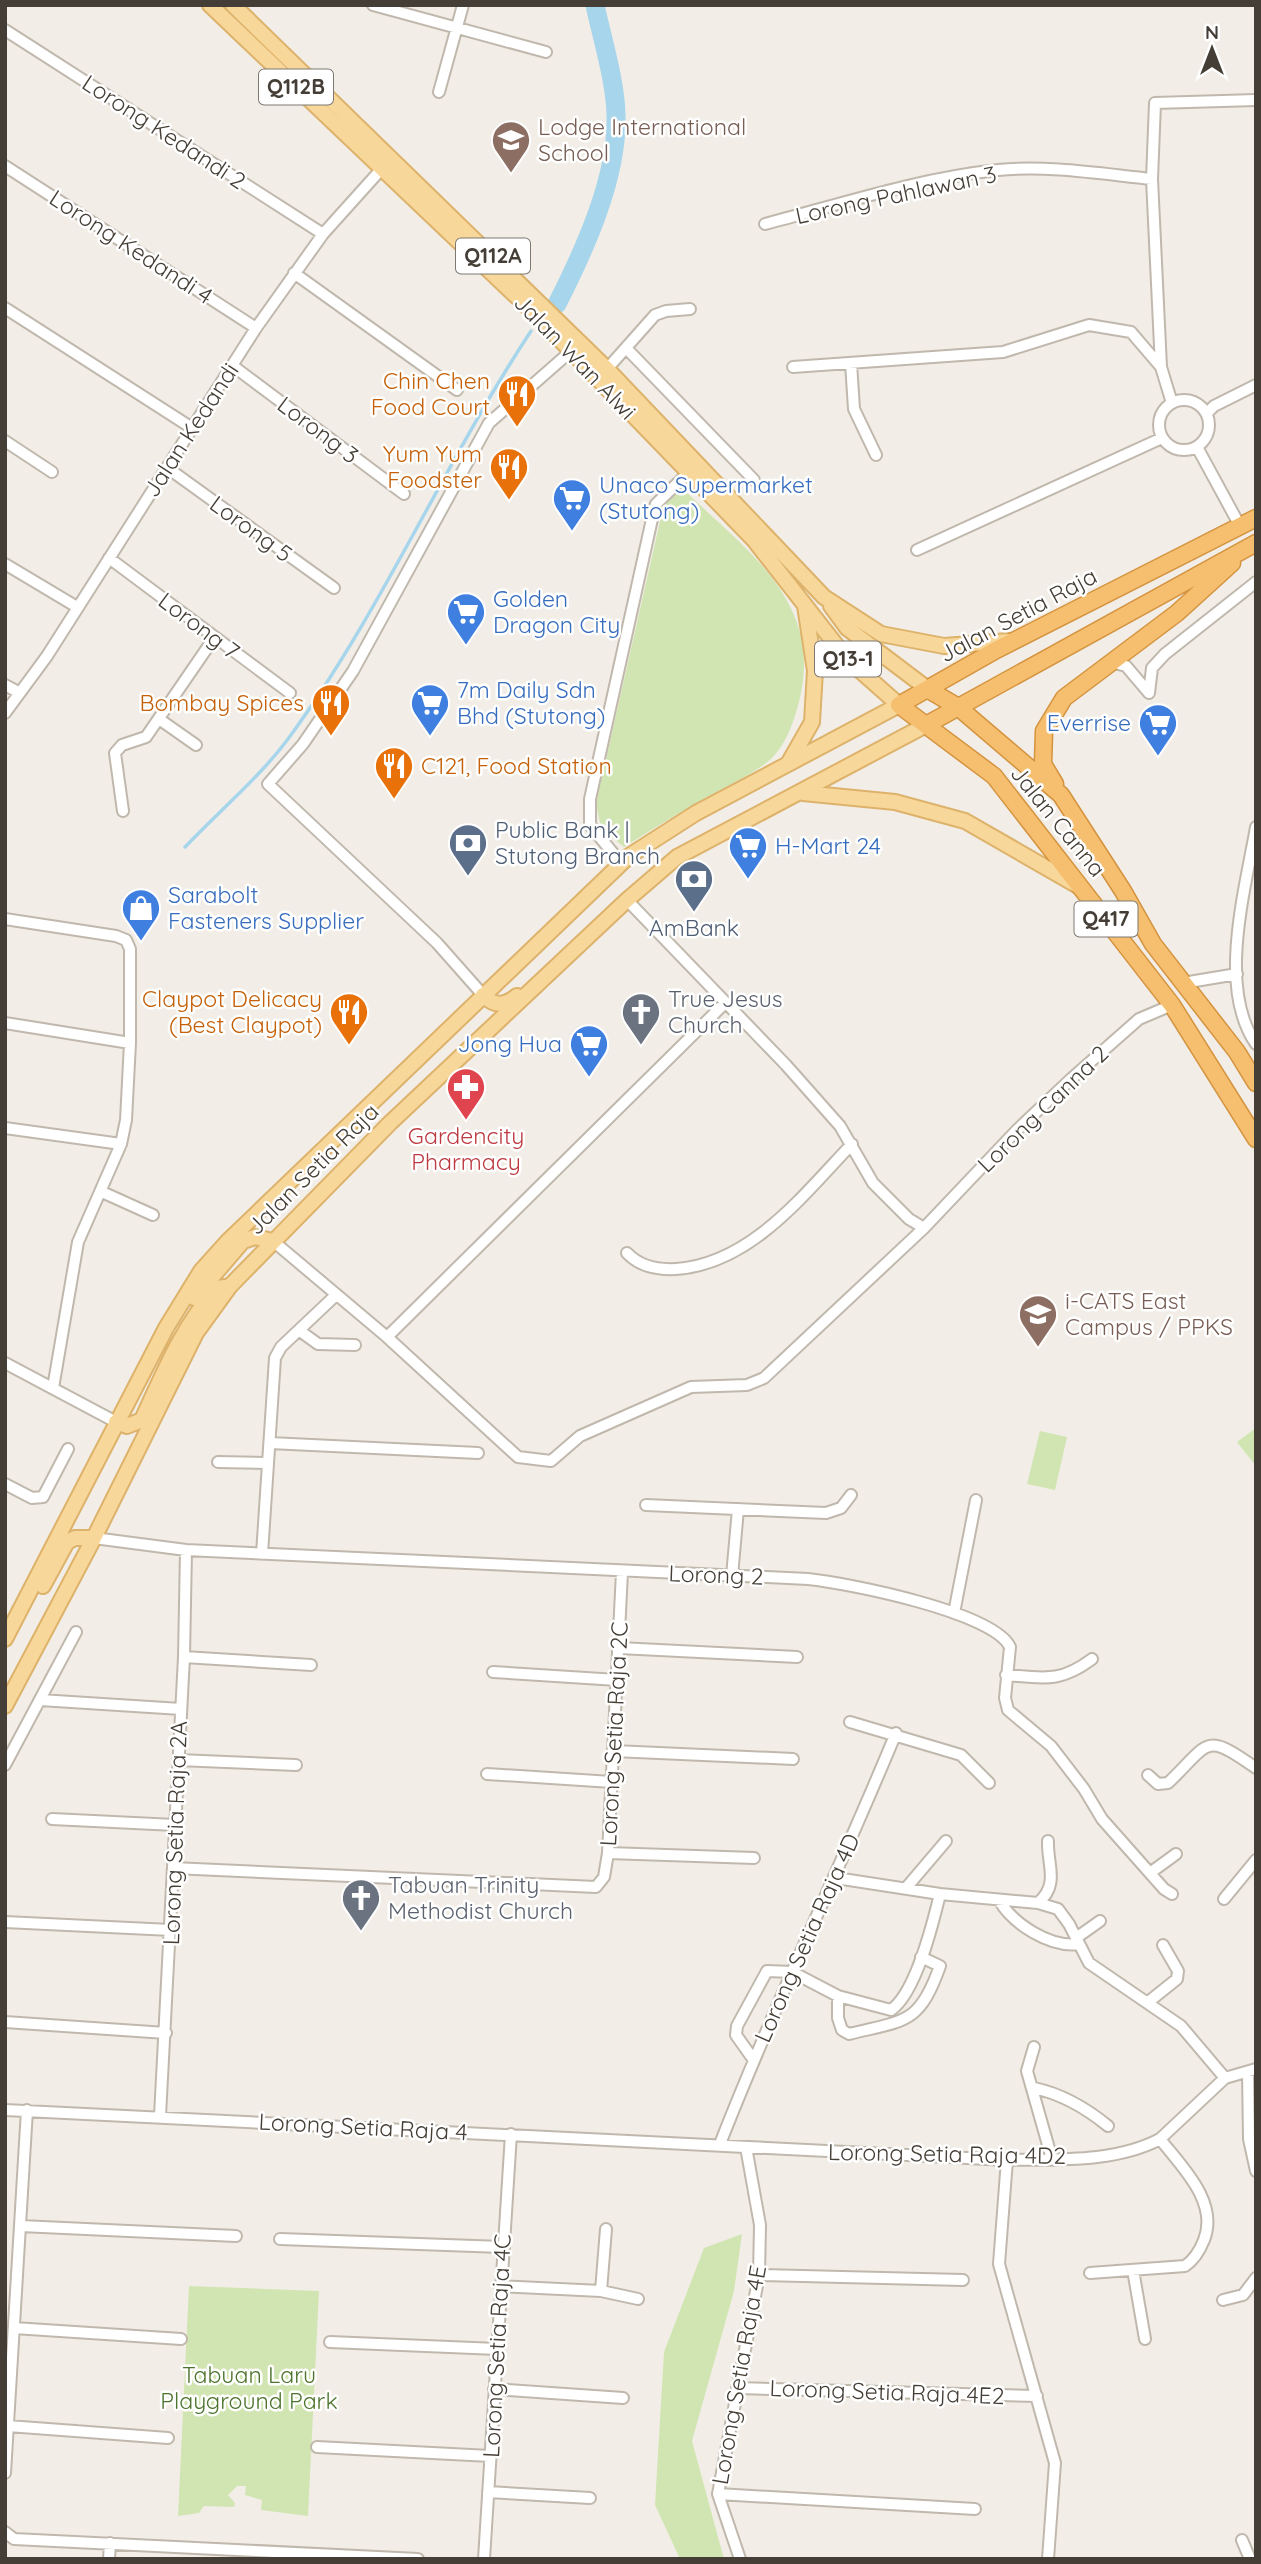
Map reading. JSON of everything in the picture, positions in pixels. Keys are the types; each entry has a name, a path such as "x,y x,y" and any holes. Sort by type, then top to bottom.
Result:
{"highway":[{"name":"Jalan Setia Raja","path":"929,690 1013,641 1256,518"},
{"path":"1061,794 1043,764 1044,731 1064,698 1177,613 1254,544"},
{"path":"926,725 1254,544"},
{"path":"899,705 929,690"},
{"name":"Q417","path":"929,690 958,707"},
{"name":"Jalan Canna","path":"899,705 994,776 1172,1005 1256,1139"},
{"name":"Jalan Canna","path":"958,707 1061,794 1124,891 1153,944 1237,1052 1256,1083"}],"main road":[{"name":"Jalan Wan Alwi","path":"210,5 381,170 607,369 824,597"},
{"name":"Jalan Wan Alwi","path":"241,8 546,317 570,352 754,540 805,605"},
{"path":"824,597 881,634 903,640 968,646 1013,641"},
{"name":"Jalan Setia Raja","path":"824,597 847,628 929,690"},
{"path":"787,766 812,722 815,671 805,605"},
{"name":"Jalan Canna","path":"805,605 847,659 899,705"},
{"name":"Jalan Setia Raja","path":"5,1639 136,1381 201,1271 228,1241 621,863 695,813 899,705"},
{"name":"Jalan Setia Raja","path":"5,1706 94,1538 196,1333 230,1286 390,1123 627,900 677,857 926,725"},
{"path":"802,793 895,802 965,821 1085,890"},
{"path":"483,995 495,1004 503,1005 552,970"},
{"path":"136,1381 154,1369 199,1290 243,1241 255,1237 273,1241"},
{"path":"116,1422 127,1426 142,1420 169,1362 202,1304 217,1288 230,1286"},
{"path":"21,1609 36,1599 67,1542 75,1538 94,1538"}],"street":[{"path":"373,5 546,52"},
{"path":"439,92 463,5"},
{"name":"Lorong Kedandi 2","path":"5,30 323,234"},
{"path":"1172,402 1160,367 1152,179 1155,103 1256,100"},
{"name":"Jalan Kedandi","path":"5,713 169,469 192,428 294,273 323,234 392,158"},
{"name":"Lorong Kedandi 4","path":"5,166 256,328"},
{"name":"Lorong Pahlawan 3","path":"765,224 880,193 997,171 1085,172 1152,179"},
{"path":"294,273 457,390"},
{"path":"5,307 192,428"},
{"path":"607,369 655,315 690,309"},
{"path":"793,367 1003,352 1043,337 1089,325 1130,332 1160,367"},
{"path":"626,348 754,480"},
{"path":"483,995 437,943 268,784 290,760 353,671 489,423 570,352"},
{"path":"851,363 853,409 876,455"},
{"name":"Lorong 3","path":"233,366 404,494"},
{"path":"1207,413 1214,406 1256,385"},
{"path":"1185,400 1198,403 1207,413 1210,426 1206,438 1197,447 1178,450 1162,438 1158,425 1162,412 1172,402 1185,400"},
{"path":"917,550 1162,438"},
{"path":"5,441 52,472"},
{"path":"1197,447 1240,526"},
{"name":"Lorong 5","path":"169,469 334,588"},
{"path":"621,863 590,825 590,799 654,510 661,498 688,473"},
{"name":"Lorong 7","path":"109,558 290,693"},
{"path":"5,564 77,607"},
{"path":"1111,662 1126,666 1149,693 1152,668 1165,654 1256,582"},
{"path":"123,811 115,753 122,745 146,737 214,638"},
{"path":"5,685 20,693"},
{"path":"159,719 196,745"},
{"path":"1256,827 1238,941 1237,974 1239,1011 1243,1025 1256,1044"},
{"path":"627,900 724,1004 786,1065 852,1144 873,1183 909,1219 924,1228"},
{"path":"5,919 116,936 126,940 130,948 130,1042 126,1120 121,1144 78,1242 53,1388"},
{"path":"1183,983 1237,974"},
{"path":"387,1337 724,1004"},
{"name":"Lorong Canna 2","path":"273,1241 387,1337 518,1457 551,1461 580,1436 691,1387 747,1385 764,1378 924,1228 1017,1130 1071,1079 1139,1019 1172,1005"},
{"path":"5,1023 130,1042"},
{"path":"5,1128 121,1144"},
{"path":"627,1252 634,1260 662,1270 705,1264 729,1254 749,1242 801,1197 852,1144"},
{"path":"102,1192 153,1215"},
{"path":"909,1219 914,1237"},
{"path":"262,1554 275,1358 336,1296"},
{"path":"300,1331 318,1344 355,1345"},
{"path":"5,1363 116,1422"},
{"path":"270,1443 478,1453"},
{"path":"5,1485 38,1500 68,1449"},
{"path":"218,1462 268,1463"},
{"path":"646,1506 826,1513 841,1508 850,1494"},
{"path":"954,1613 976,1500"},
{"path":"732,1576 738,1509"},
{"name":"Lorong 2","path":"94,1538 186,1550 830,1581 954,1613 984,1623 1006,1639 1010,1647 1006,1675 1008,1710 1051,1746 1084,1789 1102,1819 1172,1894"},
{"name":"Lorong Setia Raja 2A","path":"160,2116 184,1657 186,1550"},
{"name":"Lorong Setia Raja 2C","path":"173,1868 590,1889 604,1877 608,1853 622,1572"},
{"path":"5,1765 76,1632"},
{"path":"619,1648 797,1657"},
{"path":"184,1657 311,1665"},
{"path":"1006,1675 1042,1679 1056,1677 1072,1674 1093,1659"},
{"path":"492,1672 617,1680"},
{"path":"40,1700 181,1709"},
{"path":"850,1722 895,1733 964,1757 989,1783"},
{"name":"Lorong Setia Raja 4D","path":"720,2144 753,2059 836,1878 895,1733"},
{"path":"1148,1776 1158,1784 1168,1783 1206,1746 1214,1743 1224,1745 1256,1768"},
{"path":"614,1751 793,1759"},
{"path":"178,1760 296,1765"},
{"path":"487,1774 612,1782"},
{"path":"52,1819 175,1825"},
{"path":"906,1888 946,1841"},
{"path":"1038,1903 1050,1889 1052,1875 1048,1841"},
{"path":"608,1853 754,1858"},
{"path":"1150,1873 1177,1854"},
{"path":"1224,1899 1256,1860"},
{"path":"836,1878 940,1894 1038,1903 1058,1909 1089,1963 1181,2026 1225,2078 1252,2070 1249,2139 1256,2171"},
{"path":"753,2059 736,2035 737,2026 767,1971 792,1972 838,1996 891,2010 902,1998 921,1957 940,1894"},
{"path":"999,1900 1006,1912 1029,1929 1071,1945 1100,1921"},
{"path":"5,1922 171,1930"},
{"path":"1147,2003 1177,1979 1178,1970 1163,1945"},
{"path":"838,1996 838,2018 842,2030 849,2034 910,2018 920,2009 940,1966 921,1957"},
{"path":"5,2022 166,2033"},
{"path":"1034,2047 1027,2071 1052,2159"},
{"name":"Lorong Setia Raja 4D2","path":"720,2144 1007,2160 1052,2159 1136,2150 1160,2139 1225,2078"},
{"path":"1034,2088 1050,2092 1090,2111 1108,2126"},
{"name":"Lorong Setia Raja 4","path":"5,2110 720,2144"},
{"path":"5,2470 8,2367 14,2328 27,2110"},
{"name":"Lorong Setia Raja 4C","path":"484,2559 511,2133"},
{"path":"1090,2273 1185,2266 1200,2248 1209,2227 1210,2216 1195,2185 1160,2139"},
{"name":"Lorong Setia Raja 4E","path":"740,2559 718,2494 759,2275 760,2225 746,2147"},
{"path":"1007,2160 1000,2270 1055,2463 1048,2559"},
{"path":"21,2226 236,2236"},
{"path":"601,2291 606,2229"},
{"path":"280,2239 502,2247"},
{"path":"5,2263 18,2263"},
{"path":"1133,2270 1145,2339"},
{"path":"759,2275 963,2280"},
{"path":"1223,2300 1243,2295 1256,2277"},
{"path":"500,2286 601,2291 638,2299"},
{"path":"14,2328 181,2339"},
{"path":"330,2342 497,2349"},
{"name":"Lorong Setia Raja 4E2","path":"737,2388 1037,2396"},
{"path":"494,2389 622,2398"},
{"path":"8,2426 168,2438"},
{"path":"317,2447 490,2456"},
{"path":"488,2492 590,2498"},
{"path":"718,2494 975,2509"},
{"path":"7,2534 110,2543 418,2559"},
{"path":"1242,2540 1250,2559"},
{"path":"109,2559 110,2543"}],"green space":[{"path":"681,487 753,556 774,580 790,606 801,635 804,666 799,702 785,740 771,759 624,847 601,828 596,803 661,517 666,504"},
{"path":"1256,1428 1256,1466 1237,1442"},
{"path":"1040,1431 1067,1437 1055,1490 1027,1484"},
{"path":"742,2234 734,2291 692,2441 724,2559 680,2559 655,2505 664,2352 704,2248"},
{"name":"Tabuan Laru Playground Park","path":"189,2286 319,2291 308,2516 261,2510 262,2500 245,2495 246,2486 237,2486 228,2495 235,2503 234,2507 204,2506 199,2513 178,2516"}],"waterway":[{"path":"557,304 597,213 615,139 614,90 595,5"},
{"path":"185,847 277,753 322,690 383,588 499,381 531,331"}],"place":[{"name":"Lodge International School","path":"511,174"},
{"name":"Chin Chen Food Court","path":"517,428"},
{"name":"Yum Yum Foodster","path":"509,501"},
{"name":"Unaco Supermarket (Stutong)","path":"572,532"},
{"name":"Golden Dragon City","path":"466,646"},
{"name":"Bombay Spices","path":"331,737"},
{"name":"7m Daily Sdn Bhd (Stutong)","path":"430,737"},
{"name":"Everrise","path":"1158,757"},
{"name":"C121, Food Station","path":"394,800"},
{"name":"Public Bank | Stutong Branch","path":"468,877"},
{"name":"H-Mart 24","path":"748,880"},
{"name":"AmBank","path":"694,913"},
{"name":"Sarabolt Fasteners Supplier","path":"141,942"},
{"name":"Claypot Delicacy (Best Claypot)","path":"349,1046"},
{"name":"True Jesus Church","path":"641,1046"},
{"name":"Jong Hua","path":"589,1078"},
{"name":"Gardencity Pharmacy","path":"466,1121"},
{"name":"i-CATS East Campus / PPKS","path":"1038,1348"},
{"name":"Tabuan Trinity Methodist Church","path":"361,1932"}]}
